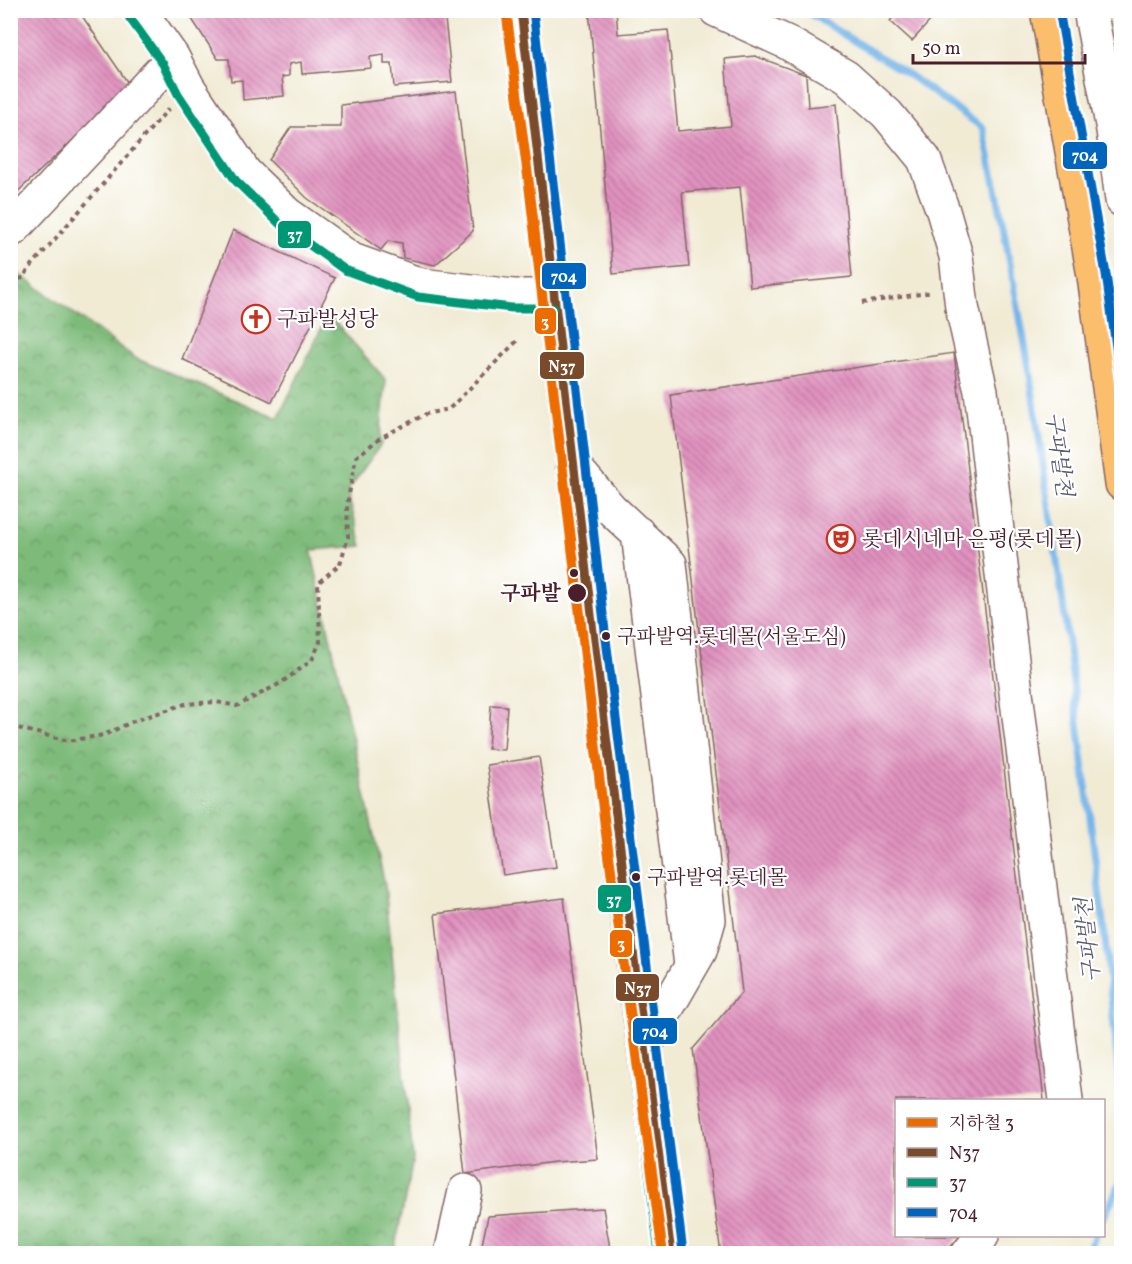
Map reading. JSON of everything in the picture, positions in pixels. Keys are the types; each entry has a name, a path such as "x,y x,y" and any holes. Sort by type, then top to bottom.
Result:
{"main road":[{"path":"1047,10 1094,276 1122,484"}],"street":[{"path":"139,10 173,58 188,87 245,173 287,214 352,260 421,285 513,296 553,296"},
{"path":"521,10 572,464 671,1254"},
{"path":"716,10 786,42 846,77 887,114 924,159 943,211 956,256 962,307 981,390 1066,1099"},
{"path":"1090,10 1113,130 1122,200"},
{"path":"10,226 13,229 173,58"},
{"path":"572,464 610,509 670,564 709,920 700,951 644,1048"},
{"path":"451,1254 465,1191"},
{"path":"968,1254 981,1237"}],"path":[{"path":"10,280 24,278 28,270 173,103"},
{"path":"862,303 943,290"},
{"path":"10,726 68,741 104,735 134,721 185,704 216,702 237,706 281,683 312,660 320,642 318,583 340,564 348,537 347,505 356,457 380,438 426,414 448,409 518,340"}],"green space":[{"path":"11,268 137,359 278,418 328,314 386,380 381,444 347,492 362,546 311,550 385,886 413,1159 394,1253 11,1253"}],"building":[{"path":"10,10 78,10 130,86 10,199"},
{"path":"186,10 444,10 452,82 394,87 392,64 384,64 384,55 370,57 371,68 302,74 301,62 289,64 289,76 282,77 284,96 243,100 242,80 231,81 229,59 218,59"},
{"path":"589,10 616,10 618,34 668,30 678,131 731,126 725,59 755,56 806,75 808,107 836,104 852,277 750,287 740,187 682,192 689,267 613,274"},
{"path":"900,10 940,10 912,41 890,21"},
{"path":"456,91 473,231 435,265 403,258 402,243 388,241 381,250 307,198 269,160 291,127 341,127 341,105"},
{"name":"구파발성당","path":"233,230 335,278 272,402 182,359"},
{"path":"954,353 1044,1099 895,1099 895,1237 959,1237 948,1250 941,1254 721,1254 693,1049 742,992 671,395"},
{"path":"491,705 507,706 504,750 488,749"},
{"path":"539,757 556,867 503,875 487,765"},
{"path":"564,898 598,1159 555,1162 465,1174 435,914"},
{"path":"603,1208 611,1254 480,1254 488,1216"}],"waterway":[{"name":"구파발천","path":"804,10 909,75 983,128 1028,361 1063,603 1105,938 1122,1107"},
{"name":"구파발천","path":"1105,1215 1122,1179"},
{"name":"구파발천","path":"1086,1254 1094,1237"}],"metro line":[{"name":"3","path":"506,10 528,176 605,826 663,1254"}],"transit line":[{"name":"N37","path":"521,10 593,632 671,1254"},
{"name":"704","path":"533,10 605,631 683,1252"},
{"name":"704","path":"1059,10 1106,274 1122,390"},
{"name":"37","path":"509,11 581,634 659,1254"},
{"name":"37","path":"129,17 163,64 178,94 236,181 279,223 345,270 418,297 512,308 553,308"}],"place":[{"name":"구파발성당","path":"256,319"},
{"name":"롯데시네마 은평(롯데몰)","path":"841,539"},
{"name":"구파발","path":"577,593"},
{"name":"구파발역.롯데몰(서울도심)","path":"606,636"},
{"name":"구파발역.롯데몰","path":"636,877"}]}
